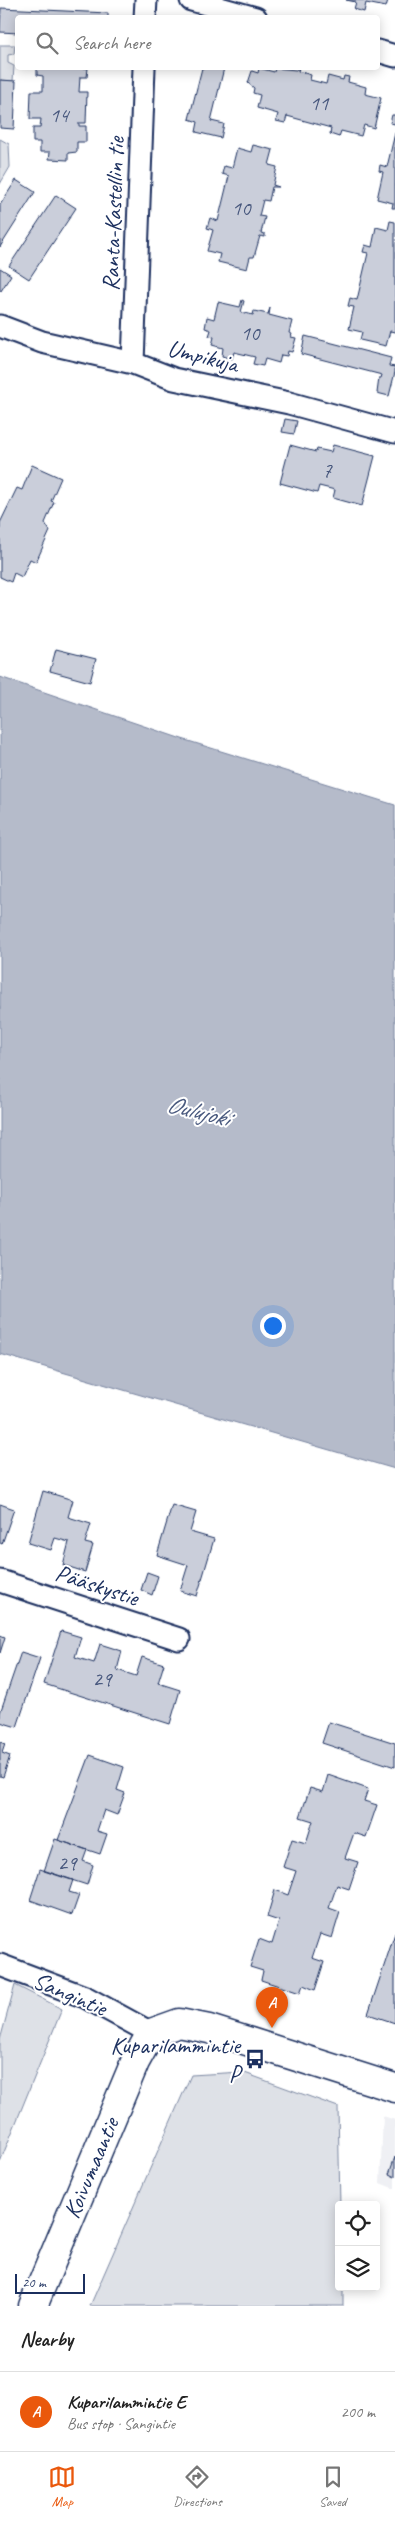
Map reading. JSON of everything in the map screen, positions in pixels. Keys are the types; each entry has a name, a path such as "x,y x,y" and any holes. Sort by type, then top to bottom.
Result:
{"street":[{"path":"145,15 146,0"},
{"path":"192,0 245,15"},
{"path":"380,52 395,56"},
{"name":"Ranta-Kastellin tie","path":"133,363 144,70"},
{"name":"Umpikuja","path":"0,326 42,342 133,363 174,379 289,403 395,432"},
{"name":"Pääskystie","path":"0,1581 179,1640"},
{"name":"Sangintie","path":"0,1965 85,1997 151,2032"},
{"path":"151,2032 179,2023 209,2029 395,2088"},
{"name":"Koivumaantie","path":"33,2306 135,2062 151,2032"}],"shaded area":[{"path":"0,45 15,45 14,54 8,55 8,63 14,66 13,81 0,80"},
{"path":"0,139 9,144 10,167 0,184"},
{"path":"15,1985 62,2009 0,2162 0,2040"},
{"path":"242,2072 338,2107 340,2201 335,2201 335,2291 343,2291 343,2306 90,2306 191,2075"},
{"path":"383,2116 395,2120 395,2189 380,2183"}],"water":[{"name":"Oulujoki","path":"0,677 182,739 395,805 395,1469 0,1354"}],"building":[{"path":"346,0 388,0 386,7 366,3 364,12 354,9 356,2"},
{"path":"1,8 108,13 108,15 15,15 15,33 0,32"},
{"path":"37,70 88,70 87,77 80,77 79,92 87,92 86,123 79,123 79,126 86,126 86,142 77,142 77,152 68,153 68,160 49,159 50,152 40,152 40,142 33,142 33,128 40,128 41,119 30,119 31,91 43,91 43,76 37,75"},
{"path":"201,70 224,70 211,121 224,124 221,138 196,132 198,122 189,119"},
{"path":"259,70 274,72 274,70 298,70 311,75 310,80 326,84 328,76 343,80 344,76 349,77 348,82 366,87 365,94 381,98 374,128 364,125 361,136 341,131 339,137 330,134 331,128 287,116 285,123 276,121 278,114 257,108 260,95 253,93 254,88 248,83 252,71 258,73"},
{"path":"0,80 16,81 14,129 0,128"},
{"path":"392,115 395,115 395,124 390,123"},
{"path":"395,133 395,208 392,208 393,203 377,199 383,172 379,171 380,165 387,167"},
{"path":"253,145 273,150 269,165 277,167 273,185 279,187 272,187 269,201 263,200 259,216 265,217 261,233 265,234 265,237 260,236 254,257 250,257 247,269 218,262 220,254 207,251 213,230 207,228 210,218 218,221 229,176 222,174 224,166 232,168 237,148 251,152"},
{"path":"16,180 35,192 0,247 0,205"},
{"path":"56,195 76,208 29,279 9,266"},
{"path":"390,221 395,222 395,332 390,331 386,346 360,340 362,332 349,329 354,307 348,306 350,298 357,300 368,253 363,252 365,245 372,247 376,227 388,230"},
{"path":"0,268 11,275 1,291 0,290"},
{"path":"242,300 244,301 241,312 253,315 254,311 268,314 270,308 269,315 292,321 289,333 292,334 291,337 296,338 292,352 288,351 287,356 281,355 279,363 265,359 263,366 253,364 255,357 234,352 232,359 222,356 223,348 212,345 214,337 209,336 211,330 205,328 207,317 214,319 218,302 240,307"},
{"path":"305,336 391,358 389,366 395,367 395,372 389,396 377,393 379,378 382,375 301,354"},
{"path":"285,419 297,421 294,434 282,432"},
{"path":"290,445 316,452 317,449 331,452 333,445 375,456 362,506 333,498 335,490 319,486 317,493 280,483"},
{"path":"32,465 61,478 51,501 54,502 45,523 50,531 36,562 30,559 22,577 14,573 11,582 0,577 0,523 17,488 22,490"},
{"path":"56,649 96,659 90,682 50,671"},
{"path":"43,1491 73,1500 68,1517 91,1524 85,1543 93,1545 85,1572 63,1565 69,1542 55,1538 51,1550 28,1543"},
{"path":"0,1504 14,1509 2,1544 0,1543"},
{"path":"172,1505 196,1512 190,1532 214,1539 197,1596 180,1591 188,1565 157,1555"},
{"path":"147,1572 158,1576 152,1595 141,1590"},
{"path":"61,1631 81,1637 75,1657 94,1663 100,1644 122,1651 117,1670 136,1676 142,1657 164,1664 158,1683 180,1690 170,1724 44,1684"},
{"path":"0,1635 5,1637 0,1653"},
{"path":"21,1652 40,1658 17,1727 0,1722 0,1713"},
{"path":"329,1722 395,1743 395,1767 322,1743"},
{"path":"0,1742 5,1744 2,1753 10,1756 3,1777 0,1776"},
{"path":"90,1755 124,1767 117,1790 125,1793 117,1815 104,1810 97,1831 107,1834 100,1854 58,1840"},
{"path":"328,1775 368,1789 364,1801 377,1805 366,1837 354,1833 345,1858 358,1862 349,1889 337,1885 329,1908 340,1912 332,1938 320,1934 312,1958 324,1962 315,1990 303,1985 300,1993 261,1980 263,1971 250,1967 259,1939 272,1944 279,1921 267,1917 275,1890 288,1895 296,1871 283,1867 292,1839 306,1843 313,1821 300,1817 310,1788 323,1792"},
{"path":"55,1839 87,1850 83,1861 93,1865 87,1885 44,1871"},
{"path":"40,1869 73,1880 69,1892 79,1895 72,1915 30,1900"},
{"path":"395,1933 395,2023 368,2014"},
{"path":"395,2157 395,2177 389,2174"}],"place":[{"name":"Kuparilammintie E","path":"272,2028"},
{"name":"Kuparilammintie P","path":"255,2059"}]}
